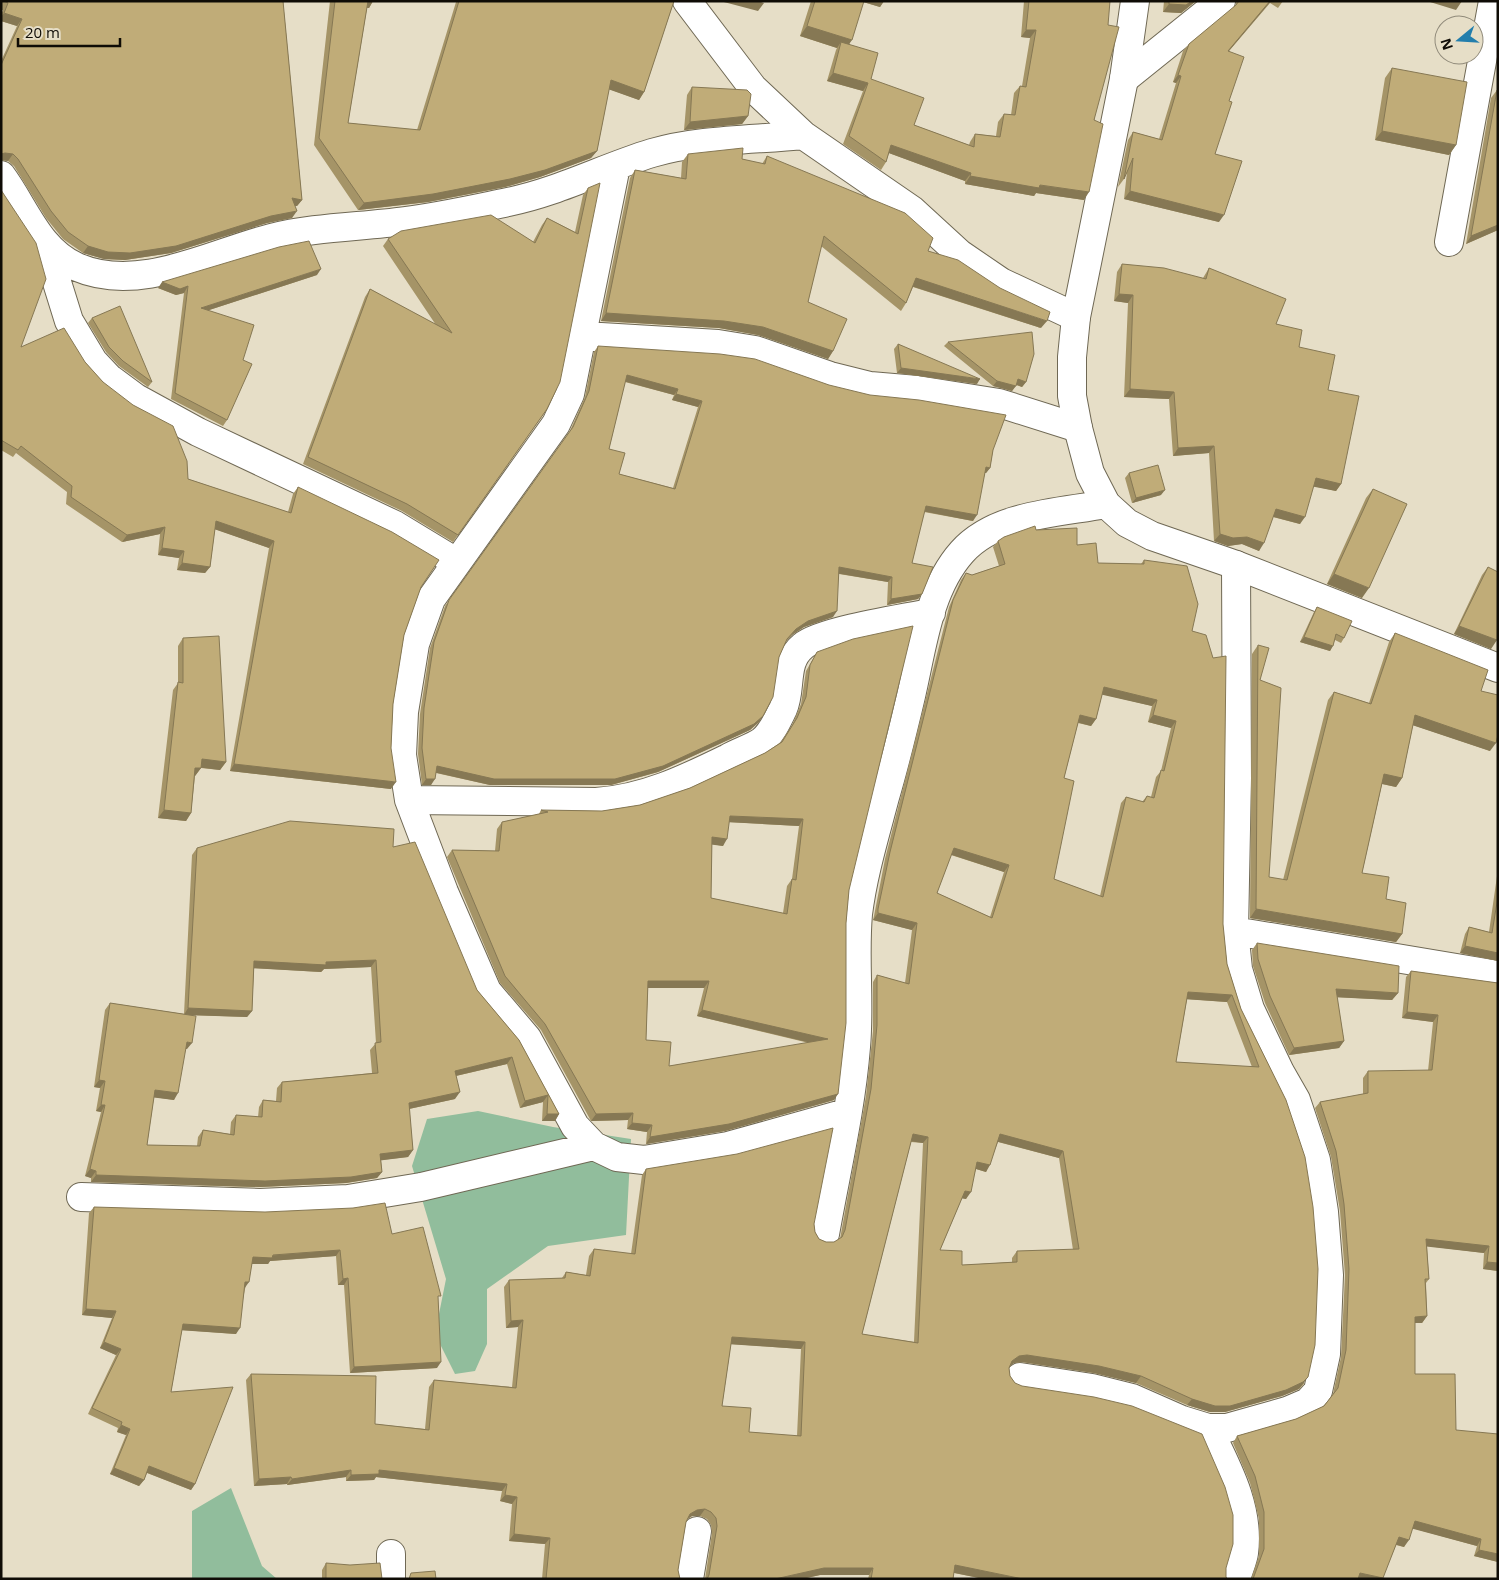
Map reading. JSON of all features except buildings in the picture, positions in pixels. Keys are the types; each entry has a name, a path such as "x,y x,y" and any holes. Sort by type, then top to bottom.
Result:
{"street":[{"path":"688,1 753,88 803,134 912,210 960,254 992,276 1034,299 1076,317"},
{"path":"1135,1 1124,79 1076,317 1072,357 1072,396 1078,428 1090,472 1106,504 1127,523 1152,536 1236,565 1498,668"},
{"path":"1124,79 1220,1"},
{"path":"1449,242 1493,1"},
{"path":"46,246 77,267 103,274 140,276 195,263 272,238 344,226 404,222 513,201 584,179 654,153 688,147 803,134"},
{"path":"616,166 584,336 570,394 556,424 431,599 415,644 404,712 402,755 409,800 444,892 487,991 527,1038 575,1126 594,1146 617,1157 644,1160 728,1146 846,1113"},
{"path":"1,175 46,246 69,321 89,355 109,378 136,398 198,432 395,525 456,562"},
{"path":"584,336 718,344 755,350 830,376 870,386 917,390 998,403 1078,428"},
{"path":"825,1234 856,1048 858,914 865,871 893,770 931,613 942,580 962,552 984,532 1006,522 1106,504"},
{"path":"1020,1377 1092,1388 1132,1398 1182,1420 1208,1428 1227,1428 1308,1402 1318,1391 1326,1354 1329,1275 1324,1212 1316,1160 1296,1100 1271,1056 1250,1009 1238,969 1234,931 1237,778 1236,565"},
{"path":"409,800 596,802 621,800 648,793 683,780 762,741 775,726 785,704 792,660 803,645 840,632 931,613"},
{"path":"1234,931 1498,975"},
{"path":"81,1197 260,1203 348,1200 421,1187 594,1146"},
{"path":"1208,1428 1230,1473 1245,1521 1244,1554 1236,1579"},
{"path":"689,1579 697,1531"}],"green space":[{"path":"478,1111 553,1127 631,1139 626,1235 548,1246 487,1289 487,1344 475,1371 455,1374 435,1334 446,1279 412,1166 427,1119"},
{"path":"231,1488 262,1566 277,1579 192,1579 192,1511"}]}
